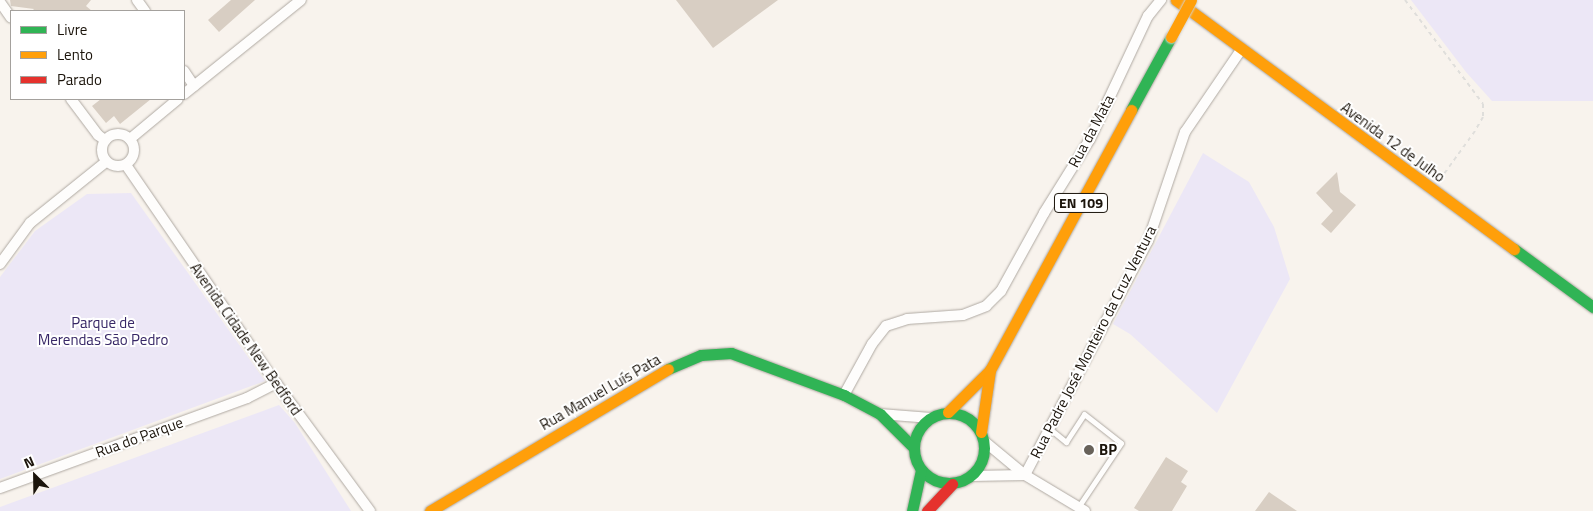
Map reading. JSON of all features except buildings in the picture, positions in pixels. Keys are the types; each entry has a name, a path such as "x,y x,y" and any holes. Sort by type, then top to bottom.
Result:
{"main road":[{"name":"Avenida 12 de Julho","path":"1176,0 1241,50 1593,308"},
{"name":"EN 109","path":"990,370 1191,0"},
{"name":"Rua Manuel Luís Pata","path":"430,511 662,371 702,355 731,353 844,395 880,414 914,448"},
{"path":"952,484 940,482 921,470 916,460 914,448 919,431 931,418 948,412 990,370"},
{"path":"927,511 952,484 972,476 983,460 983,436 990,370"},
{"path":"948,412 967,417 983,436"},
{"path":"912,511 921,470"}],"street":[{"path":"185,93 301,0"},
{"name":"Rua da Mata","path":"844,395 872,344 886,326 907,319 963,315 986,306 1001,291 1044,213 1090,139 1148,16 1161,0"},
{"path":"0,2 10,17"},
{"name":"Rua Padre José Monteiro da Cruz Ventura","path":"1026,475 1148,241 1185,132 1241,50"},
{"path":"185,72 194,86"},
{"path":"72,100 98,135 105,140"},
{"path":"130,139 177,100"},
{"path":"114,134 130,139 134,153 126,165 115,166 106,162 102,149 105,140 114,134"},
{"path":"0,264 30,224 106,162"},
{"name":"Avenida Cidade New Bedford","path":"126,165 276,383 370,511"},
{"name":"Rua do Parque","path":"0,488 247,398 276,383"},
{"path":"880,414 931,418"},
{"path":"983,436 1026,475 1082,509"},
{"path":"972,476 1026,475"}],"lane":[{"path":"1050,429 1066,442 1084,414 1121,443 1082,509"}],"path":[{"path":"1405,0 1483,104 1483,117 1475,131 1433,190"}],"green space":[{"path":"1411,0 1593,0 1593,101 1492,101 1466,72"},
{"path":"1203,153 1249,182 1274,227 1290,279 1217,413 1130,334 1113,324"},
{"name":"Parque de Merendas São Pedro","path":"131,193 265,381 0,479 0,277 35,231 87,194"},
{"path":"279,405 295,423 351,511 0,511 0,507"}],"traffic: fast":[{"path":"1131,110 1171,37"},
{"path":"1514,249 1593,307"},
{"path":"668,369 701,355 731,353 844,395 880,414 914,448"},
{"path":"956,413 969,419 978,428 982,434 984,448 982,462 974,473 963,481 942,483 935,481 924,473 916,462 914,441 916,434 924,423 935,415 956,413"},
{"path":"912,511 921,470"}],"traffic: slow":[{"path":"1176,0 1514,249"},
{"path":"1171,37 1191,0"},
{"path":"948,412 990,370 1131,110"},
{"path":"430,511 668,369"},
{"path":"981,432 990,370"}],"traffic: jam":[{"path":"927,511 952,484"}],"place":[{"name":"BP","path":"1089,450"}]}
